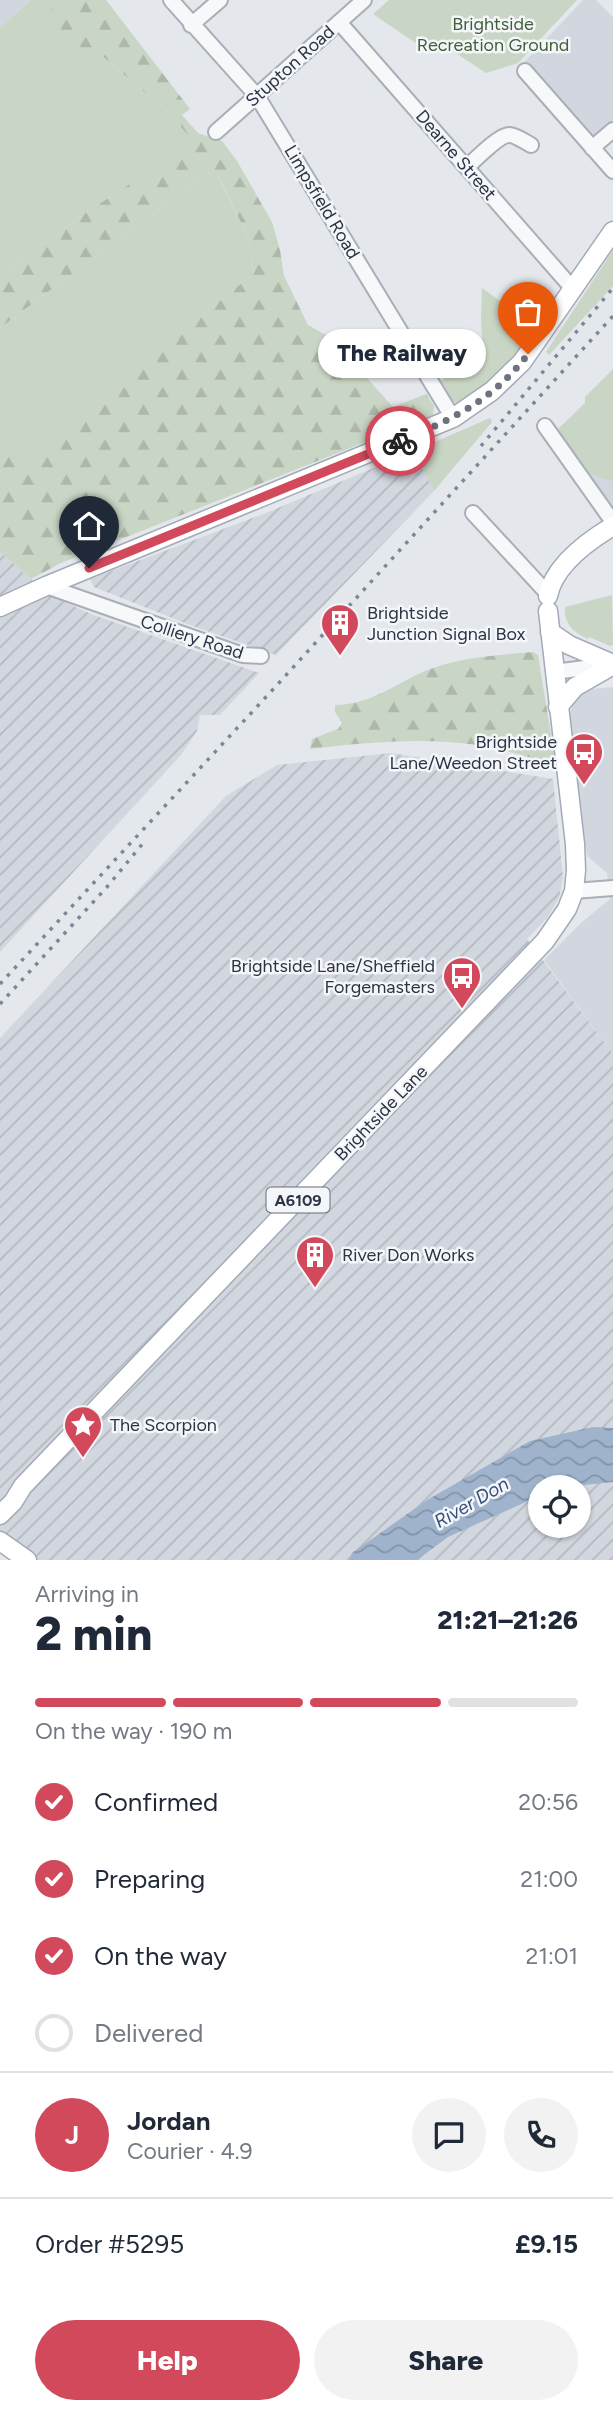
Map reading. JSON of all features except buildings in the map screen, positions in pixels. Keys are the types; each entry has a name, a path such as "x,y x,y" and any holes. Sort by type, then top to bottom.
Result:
{"main road":[{"path":"0,607 453,418 492,391 522,362 613,231"},
{"path":"548,600 554,579 572,557 613,524"},
{"name":"A6109","path":"548,600 554,672"},
{"path":"550,632 569,645 613,664"},
{"path":"558,707 575,687 613,664"},
{"name":"Brightside Lane","path":"0,1515 13,1502 23,1486 545,941 568,909 574,891 575,844 554,672"},
{"name":"Brightside Lane","path":"0,1495 23,1486"},
{"path":"0,1541 27,1560"}],"street":[{"name":"Limpsfield Road","path":"171,0 257,96 453,418"},
{"path":"191,25 220,0"},
{"name":"Stupton Road","path":"216,132 364,0"},
{"name":"Dearne Street","path":"339,22 573,289"},
{"path":"525,71 613,171"},
{"path":"530,100 538,85"},
{"path":"467,167 509,128 531,145"},
{"path":"592,148 613,130"},
{"path":"545,426 613,524"},
{"path":"473,513 548,600"},
{"name":"Colliery Road","path":"46,586 243,655 261,656"},
{"path":"554,672 613,664"},
{"path":"574,891 613,888"}],"shaded area":[{"path":"0,0 31,0 0,28"},
{"path":"583,0 596,0 613,17 613,135 593,151 518,69"},
{"path":"414,451 434,491 276,655 94,587 90,579 266,513"},
{"path":"588,474 613,482 613,515 578,480"},
{"path":"0,552 49,595 91,614 259,673 220,715 200,715 197,731 181,755 0,952"},
{"path":"613,687 613,1054 544,960 582,922 610,899 607,873 587,856 569,718 574,700 585,690"},
{"path":"391,753 553,779 563,877 559,898 547,918 527,939 613,1054 613,1560 27,1560 0,1541 0,1038 226,796 277,765"}],"green space":[{"path":"31,0 56,0 50,7 168,112 195,142 87,212 0,276 0,28"},
{"path":"56,0 106,0 190,109 182,115 198,133 222,141 237,161 272,222 284,276 308,325 331,338 393,407 426,394 434,406 433,415 61,563 31,579 0,552 0,435 13,453 28,459 254,273 249,239 218,176 207,173 0,328 0,276 87,212 194,142 168,112 102,56 73,61 50,6"},
{"name":"Brightside Recreation Ground","path":"389,0 577,0 518,63 486,73 448,48 417,44 373,14"},
{"path":"207,173 217,175 249,239 254,273 28,460 13,453 0,435 0,328"},
{"path":"613,250 613,286 549,355 546,352"},
{"path":"482,288 537,328 503,373 459,404 452,401 439,382 483,354"},
{"path":"613,369 613,482 588,474 558,429 585,403 585,397"},
{"path":"490,418 492,422 434,491 414,451"},
{"path":"612,595 613,645 589,637 588,639 570,627 565,607"},
{"path":"533,652 538,655 556,765 478,745 436,741 394,741 310,749 312,739 338,729 342,723 335,712 335,705 360,702 425,671 451,663 479,657"}],"water":[{"name":"River Don","path":"593,1427 613,1428 613,1482 591,1484 591,1475 528,1475 528,1501 448,1537 417,1560 349,1560 352,1553 427,1500 530,1441"}],"railway":[{"path":"481,446 613,288"},
{"path":"0,984 613,316"},
{"path":"0,1004 107,887 144,842"}],"way so far":[{"path":"400,441 453,418 474,405 507,378 528,354"}],"place":[{"name":"The Railway","path":"528,354"},
{"name":"Brightside Junction Signal Box","path":"340,657"},
{"name":"Brightside Lane/Weedon Street","path":"584,786"},
{"name":"Brightside Lane/Sheffield Forgemasters","path":"462,1010"},
{"name":"River Don Works","path":"315,1289"},
{"name":"The Scorpion","path":"83,1459"}],"route":[{"path":"89,568 400,441"}]}
